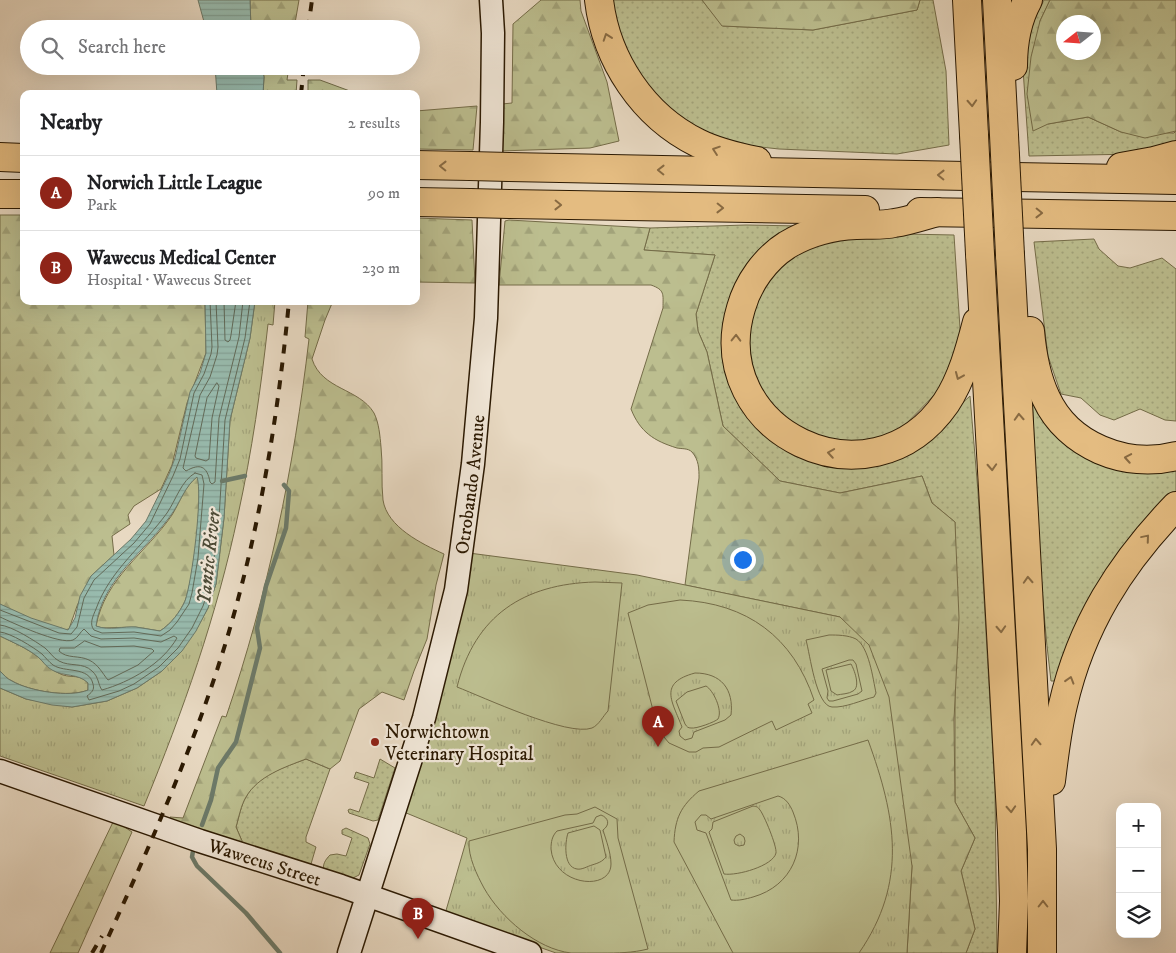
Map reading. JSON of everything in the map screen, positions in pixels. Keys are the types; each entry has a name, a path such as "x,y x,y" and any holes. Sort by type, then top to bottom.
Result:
{"highway":[{"path":"599,0 607,37 621,69 639,95 670,125 700,144 725,153 815,173"},
{"path":"958,0 971,72"},
{"path":"967,0 1012,832 1014,901 1012,953"},
{"path":"997,0 1042,849 1042,953"},
{"path":"1004,130 1013,97 1013,54 1016,36 1021,15 1028,0"},
{"path":"1042,177 1136,165 1176,155"},
{"path":"0,158 20,158"},
{"path":"420,165 1176,180"},
{"path":"0,194 20,194"},
{"path":"420,202 1176,216"},
{"path":"938,212 892,224 838,226 792,242 763,266 744,297 737,322 737,356 748,391 759,409 776,427 793,440 809,447 826,453 848,455 871,453 887,449 906,440 922,429 946,403 958,381 967,357 983,296"},
{"path":"1087,214 1124,225 1152,228 1176,234"},
{"path":"1011,263 1030,328 1033,362 1050,405 1061,421 1088,444 1115,455 1144,460 1176,456"},
{"path":"1042,849 1059,721 1082,644 1100,605 1116,579 1138,548 1176,506"}],"street":[{"name":"Otrobando Avenue","path":"349,953 424,718 456,590 473,464 486,318 492,122 493,33 491,0"},
{"name":"Wawecus Street","path":"0,771 530,953"}],"green space":[{"path":"250,0 299,0 296,20 251,20"},
{"path":"541,0 580,0 581,11 607,82 619,141 590,148 500,151 502,104 512,103 513,24"},
{"path":"608,0 702,0 723,26 813,30 917,10 920,0 933,0 946,71 949,145 897,154 779,149 733,144 694,129 664,109 623,55"},
{"path":"702,0 920,0 917,10 813,30 722,26"},
{"path":"1044,0 1050,0 1040,21 1048,124 1088,117 1121,132 1174,133 1176,131 1176,143 1138,154 1029,156 1023,69 1029,26"},
{"path":"1050,0 1176,0 1176,131 1145,138 1121,132 1088,117 1048,124 1033,131 1027,94 1031,57 1040,21"},
{"path":"264,75 288,75 287,80 297,80 296,90 263,90"},
{"path":"308,80 320,80 347,90 308,90"},
{"path":"477,106 473,150 420,149 420,111"},
{"path":"0,215 20,215 20,305 205,305 206,353 187,403 172,465 161,489 134,506 128,515 130,524 112,536 114,555 91,576 69,629 57,631 0,605"},
{"path":"420,218 472,220 475,283 420,282"},
{"path":"505,221 650,228 644,250 715,255 696,314 698,331 707,352 723,426 780,481 840,493 922,476 932,503 955,522 959,618 954,720 955,802 975,838 961,871 975,929 966,953 907,953 912,866 840,617 685,585 699,478 697,461 694,455 687,449 677,448 655,439 643,430 631,409 663,308 661,291 651,285 499,285"},
{"path":"746,225 801,226 762,255 732,365 826,463 945,419 970,396 978,492 995,790 997,953 966,953 975,929 961,871 975,838 955,802 955,522 932,503 922,476 840,493 780,481 723,426 707,352 698,331 696,314 715,255 644,250 650,228"},
{"path":"854,233 954,235 961,344 952,377 896,434 848,445 797,432 760,394 745,351 754,297 789,254"},
{"path":"1094,239 1099,249 1118,266 1130,268 1162,258 1176,269 1176,421 1165,420 1140,409 1114,420 1100,415 1081,398 1061,394 1048,356 1034,242"},
{"path":"254,305 275,305 273,325 268,324 256,420 230,552 198,662 144,806 0,756 0,688 26,699 72,707 107,701 137,688 162,671 196,630 208,608 216,584 224,518 230,420 250,338"},
{"path":"308,305 331,305 312,359 324,377 359,398 374,413 380,434 382,453 382,494 386,510 391,518 416,540 444,554 436,585 427,639 404,700 382,692 359,709 340,761 330,769 306,759 289,765 257,783 246,797 240,811 236,827 242,841 240,845 168,826 170,817 183,818 222,716 226,717 255,624 278,530 296,435 309,339 305,337"},
{"path":"1032,397 1048,421 1176,464 1176,494 1056,681 1051,681 1044,610"},
{"path":"198,476 199,503 194,558 185,601 178,613 160,631 135,627 102,628 96,626 101,609 117,580 162,529 186,489"},
{"path":"469,553 637,575 840,617 869,645 889,697 912,866 907,953 556,953 445,914 467,838 399,810"},
{"path":"595,582 622,583 608,711 594,727 580,729 546,722 457,687 465,662 476,640 506,608 525,597 546,589 569,584"},
{"path":"680,600 726,608 746,616 780,641 794,658 814,700 808,704 812,713 776,730 772,721 719,747 703,748 696,752 689,752 669,743 664,737 663,727 655,718 628,613 648,605","holes":["695,673 719,679 728,690 731,715 725,720 694,732 692,738 685,740 680,736 679,731 682,727 672,701 672,688 683,677"]},
{"path":"829,635 846,636 856,639 864,649 870,664 876,693 874,697 842,706 832,707 826,704 818,689 806,640","holes":["853,660 856,664 862,691 858,694 829,701 822,669"]},
{"path":"0,636 29,651 59,673 82,678 88,683 88,690 70,693 49,692 28,688 10,680 0,671"},
{"path":"851,664 856,678 855,689 849,693 837,695 831,691 826,670"},
{"path":"706,686 712,692 716,701 719,711 718,719 701,726 688,728 676,701 687,692"},
{"path":"868,740 878,768 890,823 891,875 885,901 875,927 859,953 733,953 674,842 680,813 683,807 699,791","holes":["778,796 791,807 797,826 799,839 793,864 787,875 767,892 753,897 731,900 706,833 697,830 695,822 701,815 706,815 711,819"]},
{"path":"306,759 330,769 306,837 306,842 316,847 311,864 306,866 240,845 242,841 236,827 243,804 251,789 265,777"},
{"path":"380,759 395,768 378,820 373,821 349,813 348,810 359,812 369,783 354,778 356,772 374,778"},
{"path":"753,806 757,807 767,824 776,853 773,858 762,866 737,873 724,874 709,832 712,829 713,822","holes":["740,834 744,837 744,845 739,846 735,844 736,836"]},
{"path":"595,807 617,819 618,838 648,949 625,952 571,953 545,945 533,939 510,921 491,899 481,883 471,859 469,841 565,815 577,814","holes":["601,815 608,822 603,830 611,860 609,873 602,879 593,881 582,881 571,877 562,871 554,861 551,849 554,835 557,831 593,823 596,817"]},
{"path":"114,820 132,832 78,953 50,953"},
{"path":"594,826 600,830 606,857 600,862 583,868 577,869 572,867 566,854 568,833"},
{"path":"346,828 368,838 370,844 359,875 351,879 324,872 323,869 324,863 330,855 346,856 352,838 342,834 342,830"}],"water":[{"path":"198,0 250,0 251,20 204,20"},
{"path":"216,75 264,75 263,90 217,90"},
{"name":"Yantic River","path":"205,305 254,305 250,338 230,420 224,518 216,584 208,608 196,631 182,651 162,671 137,688 107,701 72,707 52,705 26,699 0,688 0,671 10,680 29,688 61,693 88,690 88,683 84,680 52,670 34,654 0,636 0,604 31,618 68,630 75,618 80,596 91,576 131,539 146,521 175,458 190,392 200,373 206,353","holes":["197,477 199,501 191,576 185,601 178,613 160,631 136,627 106,628 96,626 100,609 116,580 126,566 161,528 189,485"]}],"waterway":[{"path":"222,481 245,476"},
{"path":"202,825 211,800 218,768 236,742 260,648 257,628 266,586 286,528 289,491 284,485"},
{"path":"193,851 192,857 197,866 246,913 280,953"}],"railway":[{"path":"309,20 312,0"},
{"path":"301,90 303,75"},
{"path":"101,953 152,839 183,763 225,645 248,560 266,475 289,305"},
{"path":"92,953 102,936"}],"place":[{"name":"Norwichtown Veterinary Hospital","path":"375,742"},
{"name":"Norwich Little League","path":"658,747"},
{"name":"Wawecus Medical Center","path":"418,939"}]}
